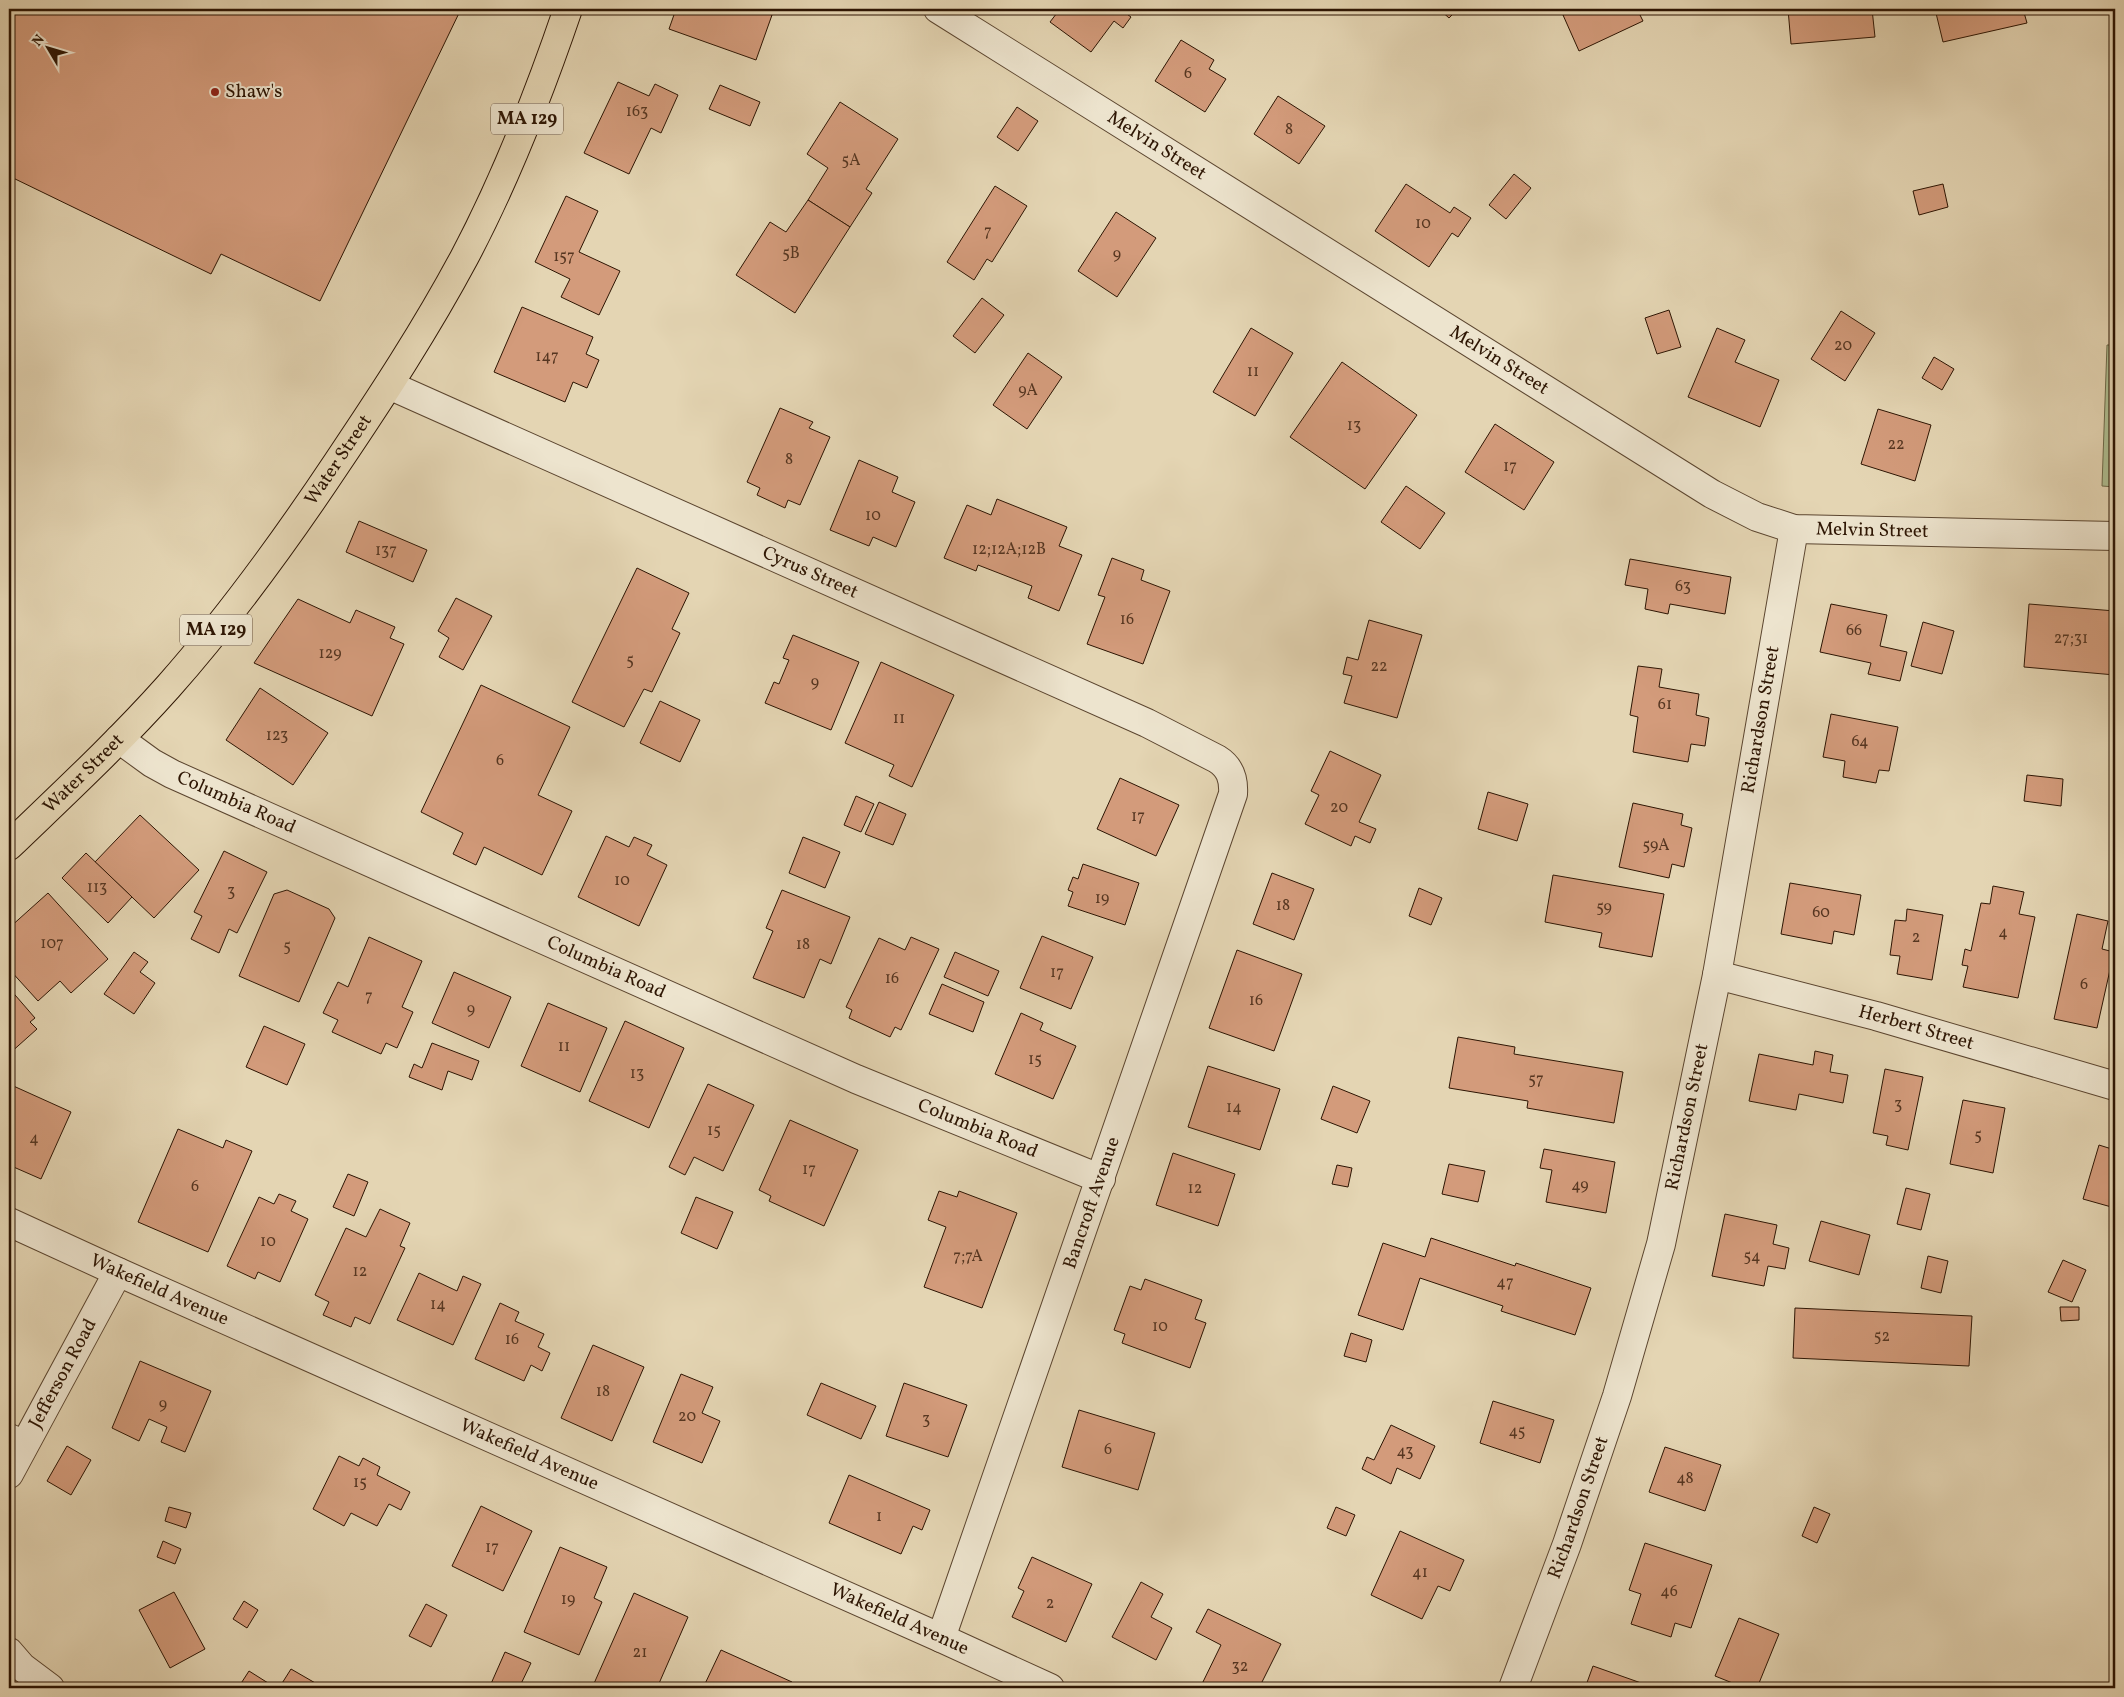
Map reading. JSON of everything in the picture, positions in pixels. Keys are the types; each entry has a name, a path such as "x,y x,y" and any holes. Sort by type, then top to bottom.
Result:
{"main road":[{"name":"Water Street","path":"9,846 119,739 215,632 263,570 389,385 435,311 465,256 493,198 544,77 568,9"}],"street":[{"name":"Melvin Street","path":"938,9 1712,494 1758,518 1794,529 2115,536"},
{"name":"Cyrus Street","path":"389,385 1138,719 1217,759 1228,768"},
{"name":"Richardson Street","path":"1513,1688 1567,1544 1617,1396 1661,1244 1717,975 1794,529"},
{"name":"Columbia Road","path":"119,739 157,766 181,778 856,1079 1101,1178"},
{"name":"Bancroft Avenue","path":"941,1638 1233,794 1233,781 1228,768"},
{"name":"Herbert Street","path":"1717,975 1876,1016 2115,1086"},
{"name":"Wakefield Avenue","path":"9,1222 1050,1688"},
{"name":"Jefferson Road","path":"9,1474 18,1437 118,1272"},
{"path":"9,1652 22,1666 50,1688"}],"green space":[{"path":"2107,345 2115,345 2115,487 2102,486"}],"building":[{"name":"Shaw's","path":"9,9 461,9 320,301 221,254 211,274 9,176"},
{"path":"676,9 754,9 772,15 756,60 669,29"},
{"path":"1060,9 1120,9 1131,17 1123,28 1114,21 1091,52 1050,22"},
{"path":"1439,9 1458,9 1449,18"},
{"path":"1576,9 1637,9 1643,21 1579,51 1563,15"},
{"path":"1788,9 1872,9 1875,37 1791,44"},
{"path":"1935,9 2023,9 2027,23 1943,42"},
{"path":"1181,40 1214,60 1209,69 1226,79 1205,112 1155,81"},
{"path":"618,82 649,96 655,84 678,95 661,133 651,128 629,174 584,153"},
{"path":"720,85 760,102 750,126 709,109"},
{"path":"1278,96 1325,126 1299,164 1254,134"},
{"path":"840,102 898,139 866,189 872,193 850,227 808,200 828,168 807,154"},
{"path":"1017,107 1038,121 1018,151 997,137"},
{"path":"1514,174 1531,188 1506,219 1489,205"},
{"path":"1406,184 1450,213 1454,207 1471,218 1458,237 1452,233 1429,267 1375,231"},
{"path":"1943,184 1948,207 1919,215 1913,191"},
{"path":"995,186 1027,206 992,262 987,259 974,280 947,262"},
{"path":"566,196 598,211 579,252 620,271 599,315 561,297 570,279 535,262"},
{"path":"808,200 850,227 795,313 736,275 770,222 786,232"},
{"path":"1116,212 1156,238 1117,297 1078,271"},
{"path":"982,298 1004,315 975,353 953,336"},
{"path":"522,307 593,337 586,354 599,360 587,388 573,382 565,402 494,372"},
{"path":"1669,310 1681,347 1657,354 1645,318"},
{"path":"1841,311 1875,333 1845,381 1811,359"},
{"path":"1251,328 1293,353 1255,416 1213,392"},
{"path":"1717,328 1745,340 1735,362 1779,380 1760,427 1688,397"},
{"path":"1028,353 1062,377 1027,429 993,405"},
{"path":"1934,357 1954,369 1942,390 1922,378"},
{"path":"1342,362 1417,415 1365,489 1290,437"},
{"path":"780,408 813,422 809,428 830,437 800,505 788,500 785,508 757,495 760,488 747,482"},
{"path":"1878,409 1931,425 1915,481 1861,464"},
{"path":"1495,424 1554,462 1524,510 1465,472"},
{"path":"859,460 898,477 892,492 915,502 896,547 873,537 869,546 830,530"},
{"path":"1406,486 1445,513 1420,549 1381,522"},
{"path":"997,499 1067,527 1059,546 1082,555 1059,611 1028,598 1032,586 978,565 976,571 944,558 967,505 991,515"},
{"path":"359,521 427,550 413,582 346,552"},
{"path":"1112,558 1144,570 1141,580 1170,591 1143,664 1087,644 1105,597 1098,595"},
{"path":"1630,559 1731,577 1725,614 1670,604 1668,614 1645,609 1648,589 1625,585"},
{"path":"637,568 689,593 672,629 680,633 652,692 644,689 624,727 572,702"},
{"path":"456,598 492,616 463,670 439,657 449,638 438,631"},
{"path":"298,599 350,623 356,610 395,627 390,638 404,644 372,716 254,663"},
{"path":"1831,604 1887,615 1880,646 1907,652 1900,681 1868,674 1871,663 1820,652"},
{"path":"2029,604 2115,611 2115,675 2024,667"},
{"path":"1369,620 1422,635 1397,718 1344,703 1352,676 1343,674 1347,657 1358,660"},
{"path":"1923,622 1954,631 1942,674 1911,666"},
{"path":"793,635 859,662 831,730 765,703 774,682 779,684 789,660 783,658"},
{"path":"881,662 954,695 912,787 889,776 894,765 845,743"},
{"path":"1638,666 1662,669 1659,687 1699,694 1696,715 1709,718 1705,746 1691,744 1688,762 1633,752 1638,717 1630,715"},
{"path":"481,685 570,727 538,795 572,811 542,875 484,847 476,865 453,854 463,833 421,812"},
{"path":"260,688 328,733 293,785 226,740"},
{"path":"660,701 700,720 680,762 640,743"},
{"path":"1831,714 1898,727 1889,771 1879,770 1876,783 1843,777 1845,761 1823,757"},
{"path":"1330,751 1381,775 1359,822 1376,829 1370,843 1355,836 1351,846 1305,824 1319,795 1311,791"},
{"path":"2027,775 2063,779 2061,806 2024,801"},
{"path":"1120,778 1179,805 1156,856 1097,829"},
{"path":"1488,792 1528,804 1517,841 1478,829"},
{"path":"856,796 874,804 861,832 844,825"},
{"path":"879,802 906,814 893,845 865,834"},
{"path":"1633,803 1683,814 1681,825 1692,828 1684,867 1672,864 1669,878 1619,867"},
{"path":"140,815 199,870 154,918 95,862"},
{"path":"606,836 629,847 634,837 652,845 647,855 667,865 639,926 578,897"},
{"path":"803,837 840,852 825,888 789,873"},
{"path":"224,851 267,872 237,933 229,929 219,953 191,939 202,916 194,912"},
{"path":"86,853 132,897 108,923 62,878"},
{"path":"1083,864 1139,883 1125,925 1068,906 1073,892 1068,890 1073,877 1078,879"},
{"path":"1272,873 1314,889 1294,940 1253,924"},
{"path":"1553,875 1664,894 1652,957 1599,947 1602,933 1545,922"},
{"path":"1790,883 1861,895 1854,935 1834,931 1832,944 1781,934"},
{"path":"1993,886 2024,892 2019,914 2035,917 2018,998 1963,987 1968,966 1962,965 1965,949 1971,951 1981,903 1990,904"},
{"path":"1419,888 1442,898 1431,925 1409,916"},
{"path":"287,890 329,909 335,918 299,1002 239,976 274,894"},
{"path":"782,890 850,917 831,964 820,959 804,998 753,978 773,931 766,928"},
{"path":"48,893 108,959 71,993 60,981 38,1001 9,969 9,928"},
{"path":"1907,909 1943,915 1932,980 1897,974 1900,956 1890,955 1895,920 1906,921"},
{"path":"2077,914 2108,921 2102,949 2114,952 2097,1028 2054,1019"},
{"path":"1042,936 1093,957 1071,1009 1020,988"},
{"path":"369,937 422,961 402,1007 413,1012 397,1048 386,1043 381,1054 332,1032 338,1020 323,1013 338,982 348,987"},
{"path":"911,937 939,949 901,1030 895,1027 890,1037 849,1018 852,1010 846,1007 879,938 905,950"},
{"path":"1237,950 1302,974 1274,1051 1209,1028"},
{"path":"134,952 148,962 140,972 155,983 134,1014 104,994"},
{"path":"955,952 999,971 988,996 944,977"},
{"path":"454,972 511,997 489,1048 432,1023"},
{"path":"942,984 984,1002 973,1032 929,1014"},
{"path":"9,988 35,1018 30,1022 37,1029 9,1054"},
{"path":"548,1003 607,1028 580,1092 521,1066"},
{"path":"1021,1013 1043,1023 1040,1030 1076,1046 1053,1099 995,1074"},
{"path":"625,1021 684,1048 649,1128 589,1101"},
{"path":"264,1026 305,1044 287,1085 246,1067"},
{"path":"1458,1037 1515,1047 1514,1054 1623,1072 1614,1123 1527,1108 1528,1101 1449,1088"},
{"path":"432,1043 479,1061 472,1080 448,1071 442,1090 409,1077 414,1064 422,1068"},
{"path":"1815,1051 1833,1055 1830,1072 1848,1075 1843,1103 1799,1094 1796,1110 1749,1101 1759,1054 1813,1065"},
{"path":"1208,1066 1280,1089 1260,1150 1188,1127"},
{"path":"1885,1069 1923,1077 1908,1150 1886,1145 1888,1136 1873,1133"},
{"path":"9,1084 71,1112 41,1179 9,1165"},
{"path":"708,1084 754,1105 723,1171 694,1157 685,1175 669,1167"},
{"path":"1333,1086 1370,1101 1357,1133 1321,1119"},
{"path":"1963,1100 2005,1108 1993,1173 1950,1164"},
{"path":"790,1120 858,1150 824,1226 769,1201 771,1196 759,1190"},
{"path":"178,1129 223,1148 226,1140 252,1151 208,1252 138,1222"},
{"path":"2099,1145 2115,1150 2115,1208 2083,1199"},
{"path":"1544,1149 1615,1162 1606,1213 1546,1202 1552,1170 1540,1168"},
{"path":"1173,1153 1235,1174 1218,1226 1156,1205"},
{"path":"1449,1164 1485,1171 1478,1202 1442,1194"},
{"path":"1337,1165 1352,1168 1348,1187 1332,1184"},
{"path":"348,1174 368,1182 354,1216 333,1207"},
{"path":"1906,1188 1930,1194 1921,1230 1897,1224"},
{"path":"939,1191 957,1197 959,1191 1017,1213 982,1308 924,1287 946,1227 928,1220"},
{"path":"279,1194 296,1201 291,1211 308,1219 280,1282 258,1272 255,1279 227,1266 259,1197 274,1204"},
{"path":"696,1197 733,1212 717,1249 681,1233"},
{"path":"380,1209 410,1223 400,1246 405,1248 370,1324 355,1317 351,1327 323,1315 329,1302 315,1295 346,1228 366,1237"},
{"path":"1725,1214 1777,1225 1773,1244 1789,1248 1785,1269 1768,1266 1764,1286 1712,1276"},
{"path":"1821,1221 1870,1235 1859,1275 1809,1261"},
{"path":"1431,1238 1515,1266 1516,1263 1591,1288 1575,1335 1501,1311 1503,1306 1420,1278 1403,1330 1358,1315 1383,1243 1425,1257"},
{"path":"1928,1256 1948,1261 1941,1293 1921,1288"},
{"path":"2063,1260 2086,1270 2072,1302 2048,1292"},
{"path":"419,1273 457,1291 463,1276 481,1284 453,1345 397,1320"},
{"path":"1145,1279 1202,1300 1195,1319 1206,1323 1190,1368 1122,1343 1125,1334 1114,1330 1130,1286 1141,1290"},
{"path":"500,1303 519,1312 515,1321 544,1334 538,1347 550,1353 542,1371 531,1365 524,1381 475,1359"},
{"path":"2060,1307 2079,1307 2079,1320 2061,1321"},
{"path":"1795,1308 1972,1316 1969,1366 1793,1358"},
{"path":"1351,1333 1372,1340 1366,1362 1344,1356"},
{"path":"593,1345 644,1367 612,1441 561,1418"},
{"path":"140,1361 211,1391 185,1452 161,1442 167,1427 149,1419 139,1441 112,1428"},
{"path":"681,1374 713,1387 702,1413 720,1421 702,1463 653,1442"},
{"path":"821,1383 876,1406 861,1439 807,1415"},
{"path":"904,1383 967,1405 948,1457 886,1436"},
{"path":"1493,1401 1554,1420 1540,1463 1480,1443"},
{"path":"1079,1410 1155,1433 1138,1490 1062,1467"},
{"path":"1391,1425 1435,1446 1420,1479 1397,1468 1391,1484 1362,1469 1367,1457 1374,1460"},
{"path":"67,1446 91,1460 71,1495 47,1481"},
{"path":"1665,1447 1721,1465 1705,1511 1649,1492"},
{"path":"339,1456 359,1466 363,1458 380,1467 377,1475 410,1492 401,1510 389,1504 377,1526 351,1513 344,1526 313,1509"},
{"path":"849,1475 930,1510 922,1530 913,1526 901,1554 829,1523"},
{"path":"481,1506 532,1531 503,1591 452,1566"},
{"path":"169,1507 191,1513 186,1528 165,1521"},
{"path":"1336,1507 1355,1515 1346,1536 1327,1528"},
{"path":"1814,1507 1830,1514 1817,1543 1802,1536"},
{"path":"1400,1531 1464,1560 1450,1591 1438,1586 1422,1619 1371,1595"},
{"path":"163,1541 181,1549 175,1564 157,1557"},
{"path":"1645,1543 1712,1565 1691,1628 1675,1623 1671,1637 1631,1624 1641,1594 1629,1590"},
{"path":"560,1547 607,1567 594,1598 602,1602 579,1655 524,1632"},
{"path":"1032,1557 1092,1584 1066,1642 1012,1617 1024,1591 1018,1588"},
{"path":"1141,1582 1163,1594 1151,1617 1172,1628 1156,1660 1112,1637"},
{"path":"174,1592 205,1649 170,1668 139,1610"},
{"path":"634,1593 688,1617 657,1688 592,1688"},
{"path":"244,1601 258,1610 247,1628 233,1619"},
{"path":"426,1604 447,1615 431,1647 409,1636"},
{"path":"1208,1609 1281,1644 1259,1688 1200,1688 1221,1645 1196,1632"},
{"path":"1739,1618 1779,1634 1757,1688 1745,1688 1715,1676"},
{"path":"721,1650 792,1682 789,1688 703,1688"},
{"path":"505,1652 531,1663 519,1688 496,1688 490,1686"},
{"path":"1593,1666 1644,1684 1643,1688 1585,1688"},
{"path":"291,1669 317,1684 314,1688 279,1688"},
{"path":"249,1671 276,1688 238,1688"}],"place":[{"name":"Shaw's","path":"215,92"}]}
